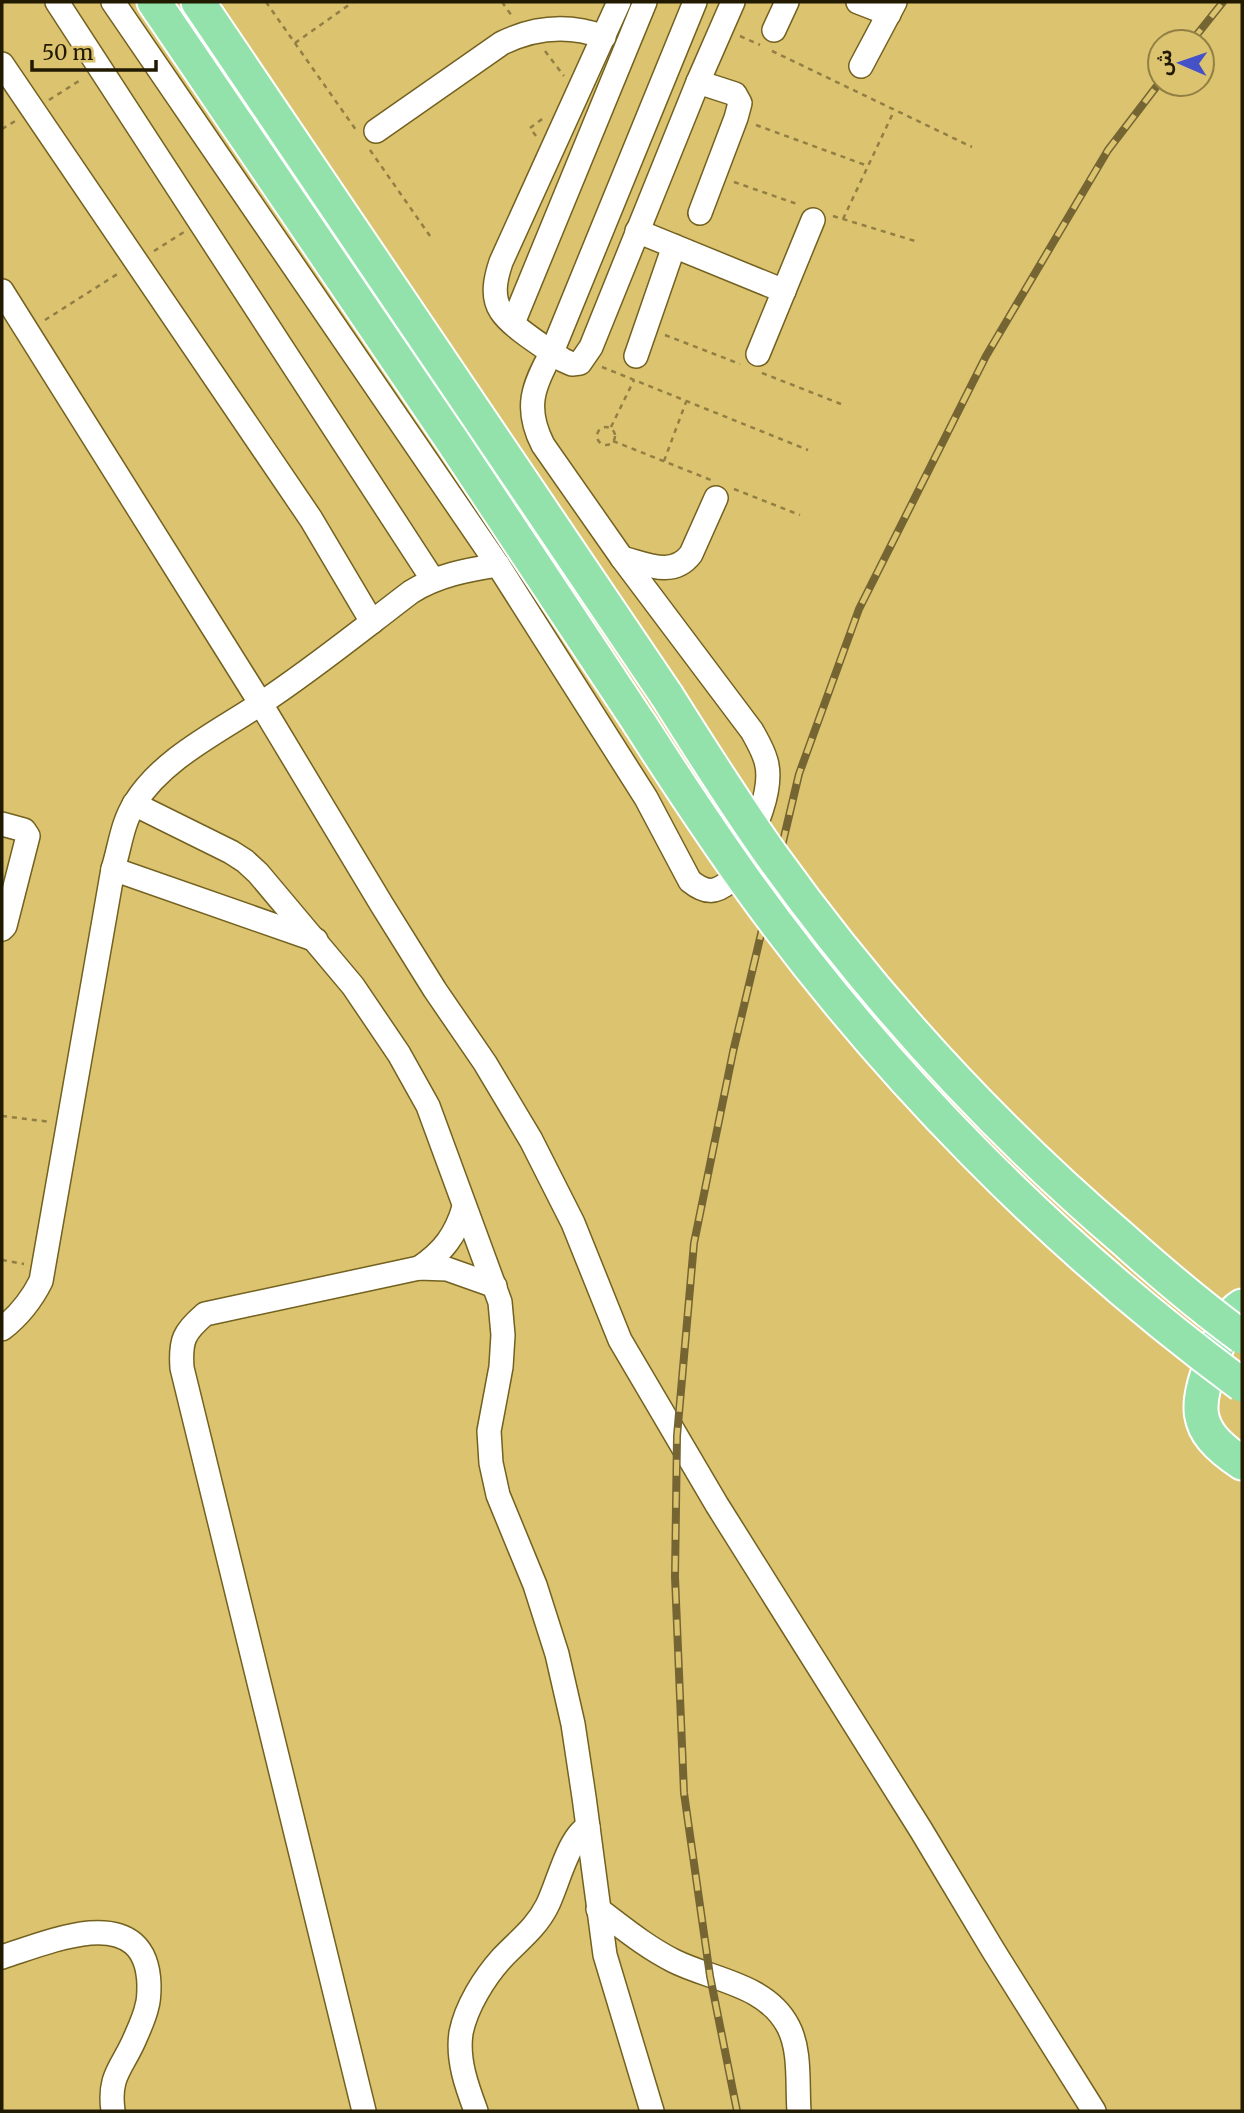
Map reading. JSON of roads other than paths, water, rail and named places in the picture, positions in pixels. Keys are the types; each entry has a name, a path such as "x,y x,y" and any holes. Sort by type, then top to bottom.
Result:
{"highway":[{"path":"154,2 453,442 691,805 788,938 866,1034 930,1105 998,1174 1139,1304 1242,1385"},
{"path":"198,2 667,696 718,777 780,867 838,943 917,1037 1010,1136 1089,1211 1242,1336"},
{"path":"1242,1306 1227,1320 1202,1389 1200,1406 1203,1423 1211,1438 1242,1463"}],"street":[{"path":"57,2 433,580"},
{"path":"113,2 498,565 646,798 690,881 700,889 710,891 721,889 730,881 764,803 769,774 766,760 751,731 622,558 548,453 538,436 533,414 537,378 552,352 695,2"},
{"path":"619,2 497,272 495,297 500,311 552,352 572,364 580,363 586,356 733,2"},
{"path":"513,323 645,2"},
{"path":"774,30 787,2"},
{"path":"858,2 892,8 861,66"},
{"path":"370,140 502,43 530,32 558,28 604,37"},
{"path":"2,64 311,519 372,622"},
{"path":"698,82 736,94 740,103 700,213"},
{"path":"758,354 813,220"},
{"path":"637,231 784,291"},
{"path":"636,356 674,246"},
{"path":"2,291 261,704 375,895 485,1063 531,1140 573,1223 620,1340 717,1505 1094,2111"},
{"path":"622,558 667,569 685,562 723,490"},
{"path":"2,1329 30,1303 41,1281 113,869 134,804 151,782 189,751 261,704 411,592 453,573 498,565"},
{"path":"134,804 246,861 353,986 399,1054 428,1106 500,1302 503,1335 501,1367 489,1431 491,1463 498,1495 535,1585 557,1654 573,1724 601,1938 652,2111"},
{"path":"2,824 24,830 28,836 2,929"},
{"path":"113,869 316,940"},
{"path":"419,1268 449,1243 459,1226 464,1207"},
{"path":"364,2111 182,1368 181,1349 184,1336 205,1314 419,1268 447,1269 495,1286"},
{"path":"476,2111 460,2051 461,2032 467,2014 493,1969 538,1921 574,1842 582,1830 588,1827"},
{"path":"598,1909 652,1949 676,1962 756,1993 775,2007 789,2027 796,2055 799,2111"},
{"path":"2,1956 75,1935 93,1933 111,1934 130,1940 143,1953 148,1971 148,2005 112,2083 113,2111"}],"railway":[{"path":"1202,28 1223,2"},
{"path":"737,2111 710,1976 684,1793 675,1577 677,1436 694,1243 733,1052 799,774 859,609 986,356 1108,150 1148,98"}]}
